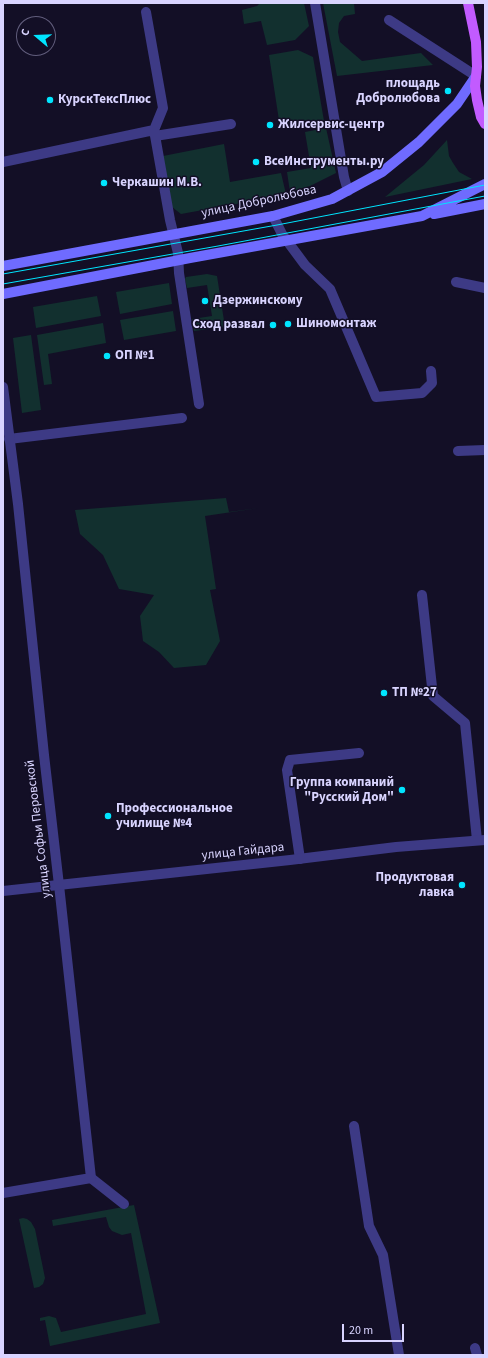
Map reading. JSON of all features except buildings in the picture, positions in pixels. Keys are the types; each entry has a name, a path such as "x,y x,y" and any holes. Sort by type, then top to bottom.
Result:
{"main road":[{"path":"468,3 476,42 477,67 475,86 481,117 485,124"},
{"path":"476,76 485,59"},
{"name":"улица Добролюбова","path":"3,266 273,216 295,211 332,199 382,172 419,142 457,104 476,76"},
{"path":"422,216 485,184"},
{"path":"3,294 178,260 485,204"}],"street":[{"path":"315,3 344,177 348,191"},
{"path":"146,12 163,108 154,133 170,220 174,234 200,404"},
{"path":"389,20 476,76"},
{"path":"3,162 154,133 231,124"},
{"path":"273,216 282,234 305,265 330,289 376,397 422,393 432,383 431,371"},
{"path":"456,282 485,288"},
{"name":"улица Софьи Перовской","path":"3,387 18,504 91,1178"},
{"path":"10,439 182,418"},
{"path":"458,451 485,450"},
{"path":"422,595 433,696 465,723 481,840"},
{"path":"300,859 287,770 290,760 359,753"},
{"name":"улица Гайдара","path":"3,891 300,859 396,847 481,840"},
{"path":"354,1126 369,1226 383,1255 399,1355"},
{"path":"3,1194 91,1178 124,1204"}],"green space":[{"path":"260,3 304,3 309,26 295,40 267,45 261,21 244,24 242,10 257,6"},
{"path":"323,3 354,3 355,14 344,16 339,23 338,32 340,42 362,61 421,53 433,65 337,76"},
{"path":"298,50 313,57 324,121 280,127 269,55"},
{"path":"326,128 336,173 310,186 290,192 287,172 311,168 305,132"},
{"path":"447,140 449,156 453,163 459,172 472,179 385,197 424,165"},
{"path":"224,144 230,182 281,173 286,194 181,214 172,207 163,156"},
{"path":"207,274 217,276 225,327 194,331 192,319 212,316 207,285 187,288 185,279 186,277"},
{"path":"169,283 172,304 120,314 116,292"},
{"path":"97,296 101,316 36,328 33,307"},
{"path":"173,311 176,331 124,340 120,320"},
{"path":"103,323 106,343 48,354 52,384 44,385 37,335"},
{"path":"31,335 41,410 22,413 13,338"},
{"path":"226,498 229,512 259,508 205,516 216,589 210,590 220,641 206,665 174,668 159,652 143,641 140,616 154,595 119,589 103,555 80,534 75,510"},
{"path":"134,1205 160,1323 50,1346 45,1320 40,1321 40,1318 49,1316 56,1318 61,1332 146,1314 131,1233 122,1235 112,1231 106,1217 53,1226 52,1220"},
{"path":"23,1218 31,1222 35,1229 45,1278 43,1284 34,1288 19,1219"}],"tram line":[{"path":"3,274 277,225 485,185"},
{"path":"3,284 218,246 485,196"}],"place":[{"name":"площадь Добролюбова","path":"448,91"},
{"name":"КурскТексПлюс","path":"50,100"},
{"name":"Жилсервис-центр","path":"270,125"},
{"name":"ВсеИнструменты.ру","path":"256,162"},
{"name":"Черкашин М.В.","path":"104,183"},
{"name":"Дзержинскому","path":"205,301"},
{"name":"Шиномонтаж","path":"288,324"},
{"name":"Сход развал","path":"273,325"},
{"name":"ОП №1","path":"107,356"},
{"name":"ТП №27","path":"384,693"},
{"name":"Группа компаний \"Русский Дом\"","path":"402,790"},
{"name":"Профессиональное училище №4","path":"108,816"},
{"name":"Продуктовая лавка","path":"462,885"}]}
